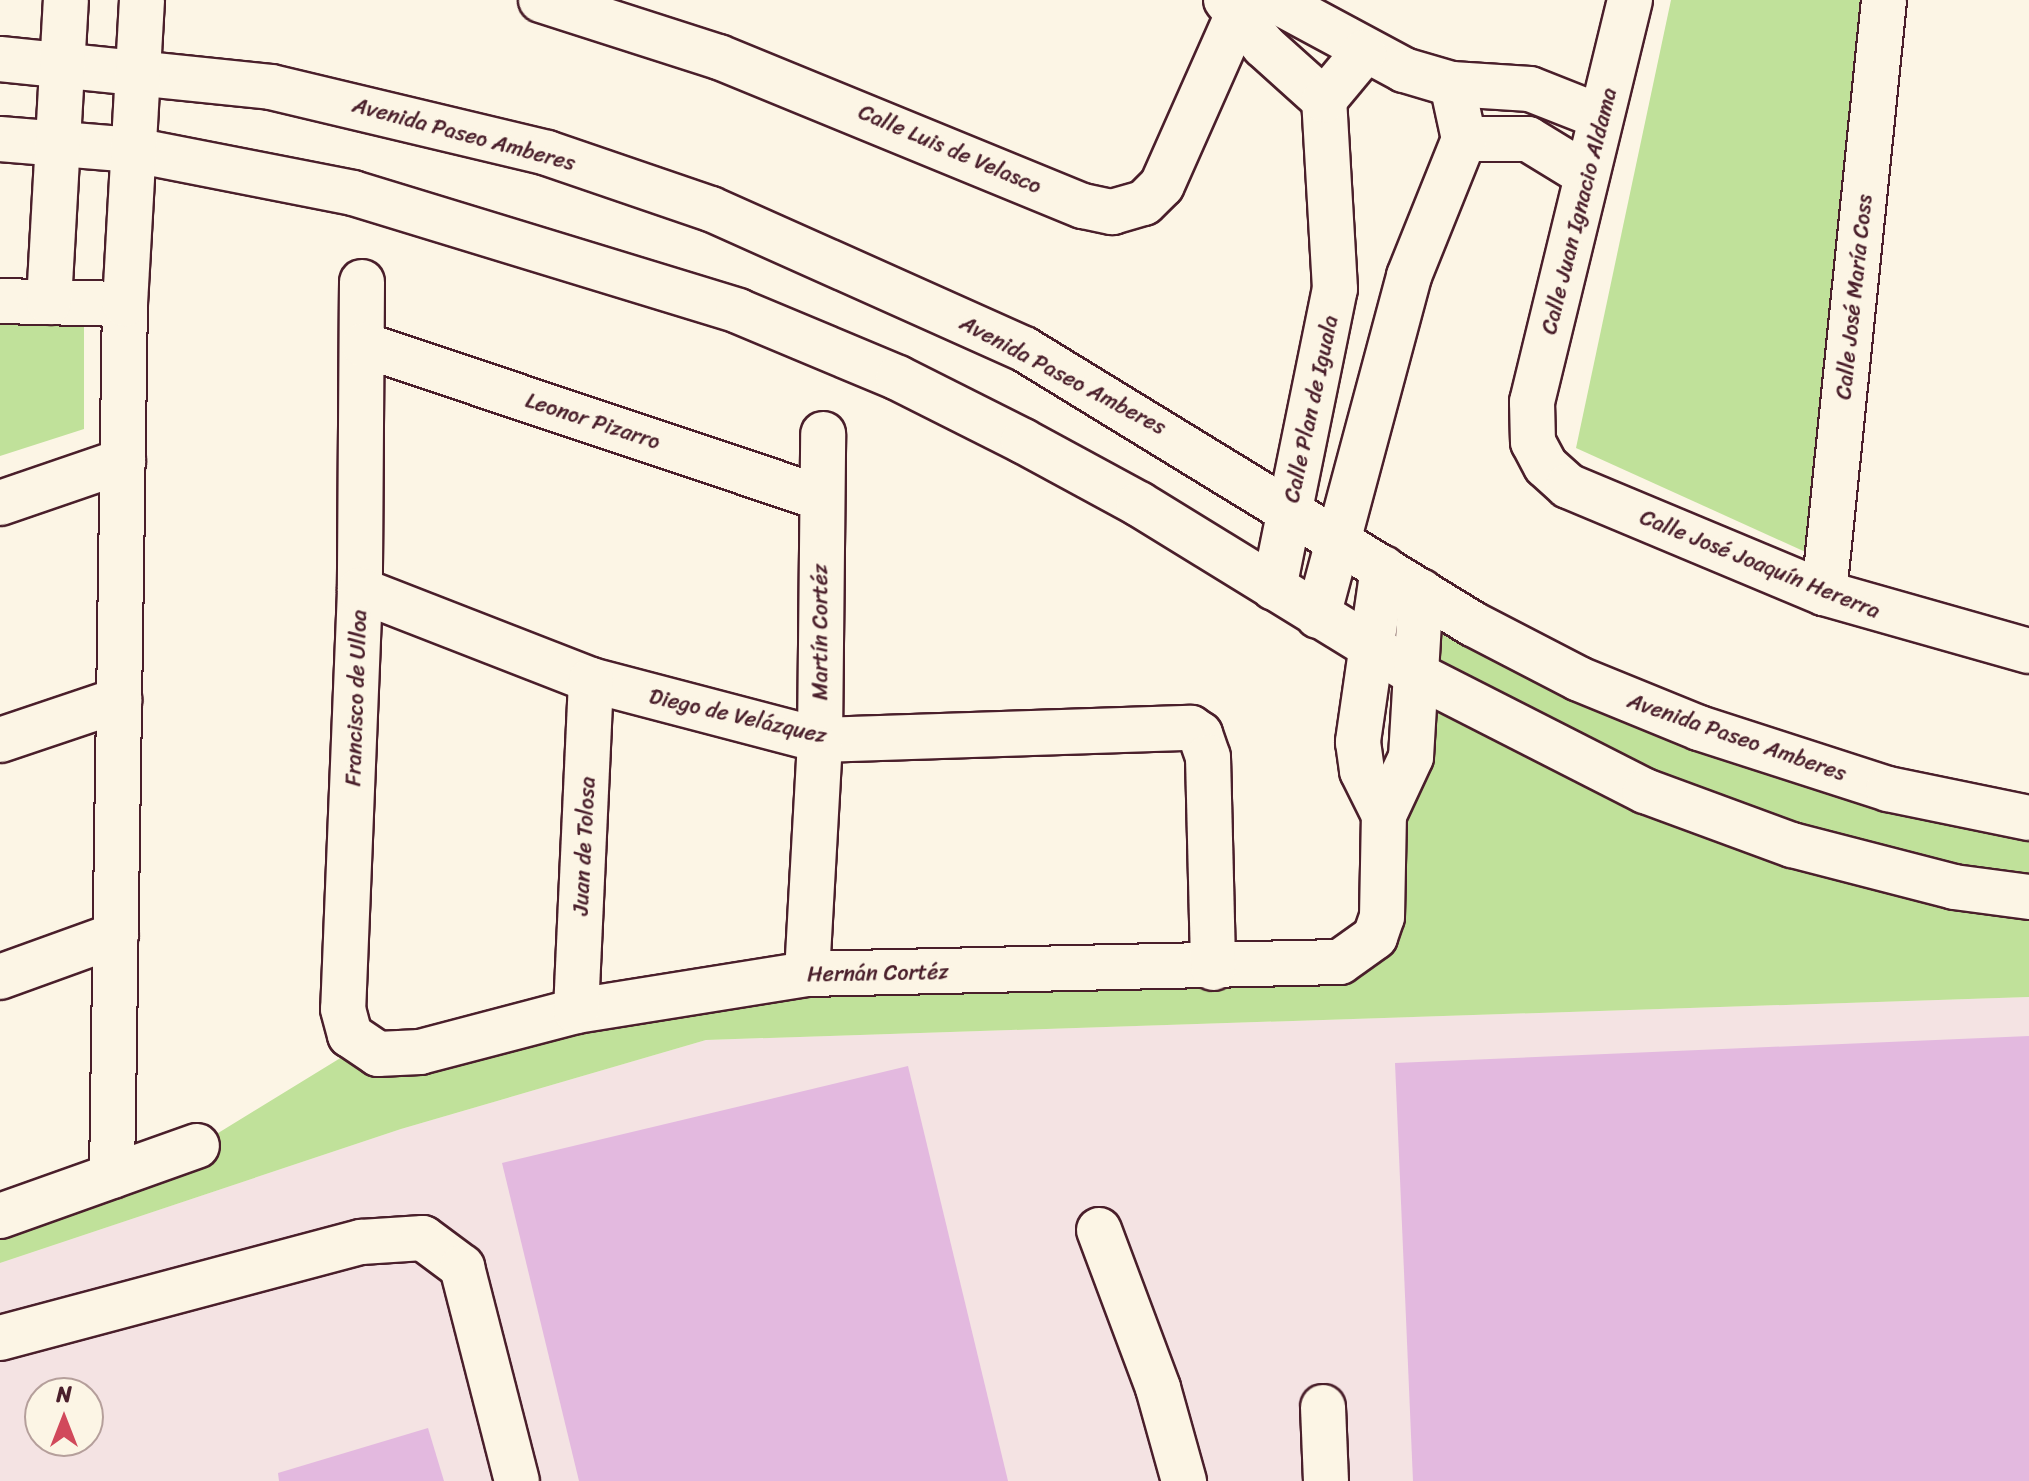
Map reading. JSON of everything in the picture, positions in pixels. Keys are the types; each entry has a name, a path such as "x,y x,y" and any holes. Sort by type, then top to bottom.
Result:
{"street":[{"path":"49,302 66,0"},
{"path":"112,1176 125,304 142,0"},
{"name":"Calle Luis de Velasco","path":"541,0 719,57 1083,206 1112,212 1144,203 1162,185 1244,4"},
{"name":"Calle Juan Ignacio Aldama","path":"1530,423 1630,0"},
{"name":"Calle José María Coss","path":"1824,593 1884,0"},
{"path":"1244,4 1324,100 1364,52"},
{"path":"1244,4 1452,84 1530,89 1601,117"},
{"name":"Avenida Paseo Amberes","path":"0,59 138,70 271,87 403,115 547,153 711,209 1024,349 1421,591 1579,679 1699,728 1888,789 2029,818"},
{"path":"1318,616 1409,276 1464,139 1452,84"},
{"name":"Calle Plan de Iguala","path":"1274,588 1335,289 1324,100"},
{"path":"0,139 134,150 353,193 738,311 898,378 1023,441 1417,675 1645,791 1792,845 1954,887 2029,897"},
{"path":"1464,139 1528,139 1587,175"},
{"name":"Francisco de Ulloa","path":"360,1046 350,1035 343,1009 360,590 364,345 362,282"},
{"path":"0,301 125,304"},
{"name":"Leonor Pizarro","path":"364,345 821,498"},
{"name":"Calle José Joaquín Hererra","path":"1530,423 1546,466 1568,486 1824,593 2029,651"},
{"name":"Martín Cortéz","path":"807,974 820,740 823,434"},
{"path":"0,503 123,461"},
{"path":"1383,568 1359,760 1384,815"},
{"name":"Diego de Velázquez","path":"360,590 591,680 820,740 1181,726 1200,734 1208,757 1213,968"},
{"path":"1384,815 1411,757 1421,591"},
{"name":"Juan de Tolosa","path":"576,1011 591,680"},
{"path":"0,740 119,700"},
{"name":"Hernán Cortéz","path":"360,1046 399,1055 576,1011 807,974 1213,968 1340,962 1375,937 1382,917 1384,815"},
{"path":"0,977 116,935"},
{"path":"0,1216 197,1146"},
{"path":"1099,1230 1158,1388 1184,1481"},
{"path":"0,1338 361,1242 423,1238 462,1267 517,1481"},
{"path":"1323,1407 1326,1481"}],"shaded area":[{"path":"2029,997 2029,1481 0,1481 0,1263 401,1129 706,1040"}],"green space":[{"path":"1671,0 1862,0 1810,554 1576,448"},
{"path":"0,324 84,326 84,429 0,456"},
{"path":"1421,591 1579,679 2029,818 2029,997 706,1040 401,1129 0,1263 0,1216 197,1146 360,1046 576,1011 1359,954"}],"building":[{"path":"2029,1036 2029,1481 1413,1481 1395,1063"},
{"path":"908,1066 1008,1481 579,1481 502,1163"},
{"path":"428,1428 444,1481 279,1481 278,1473"}]}
